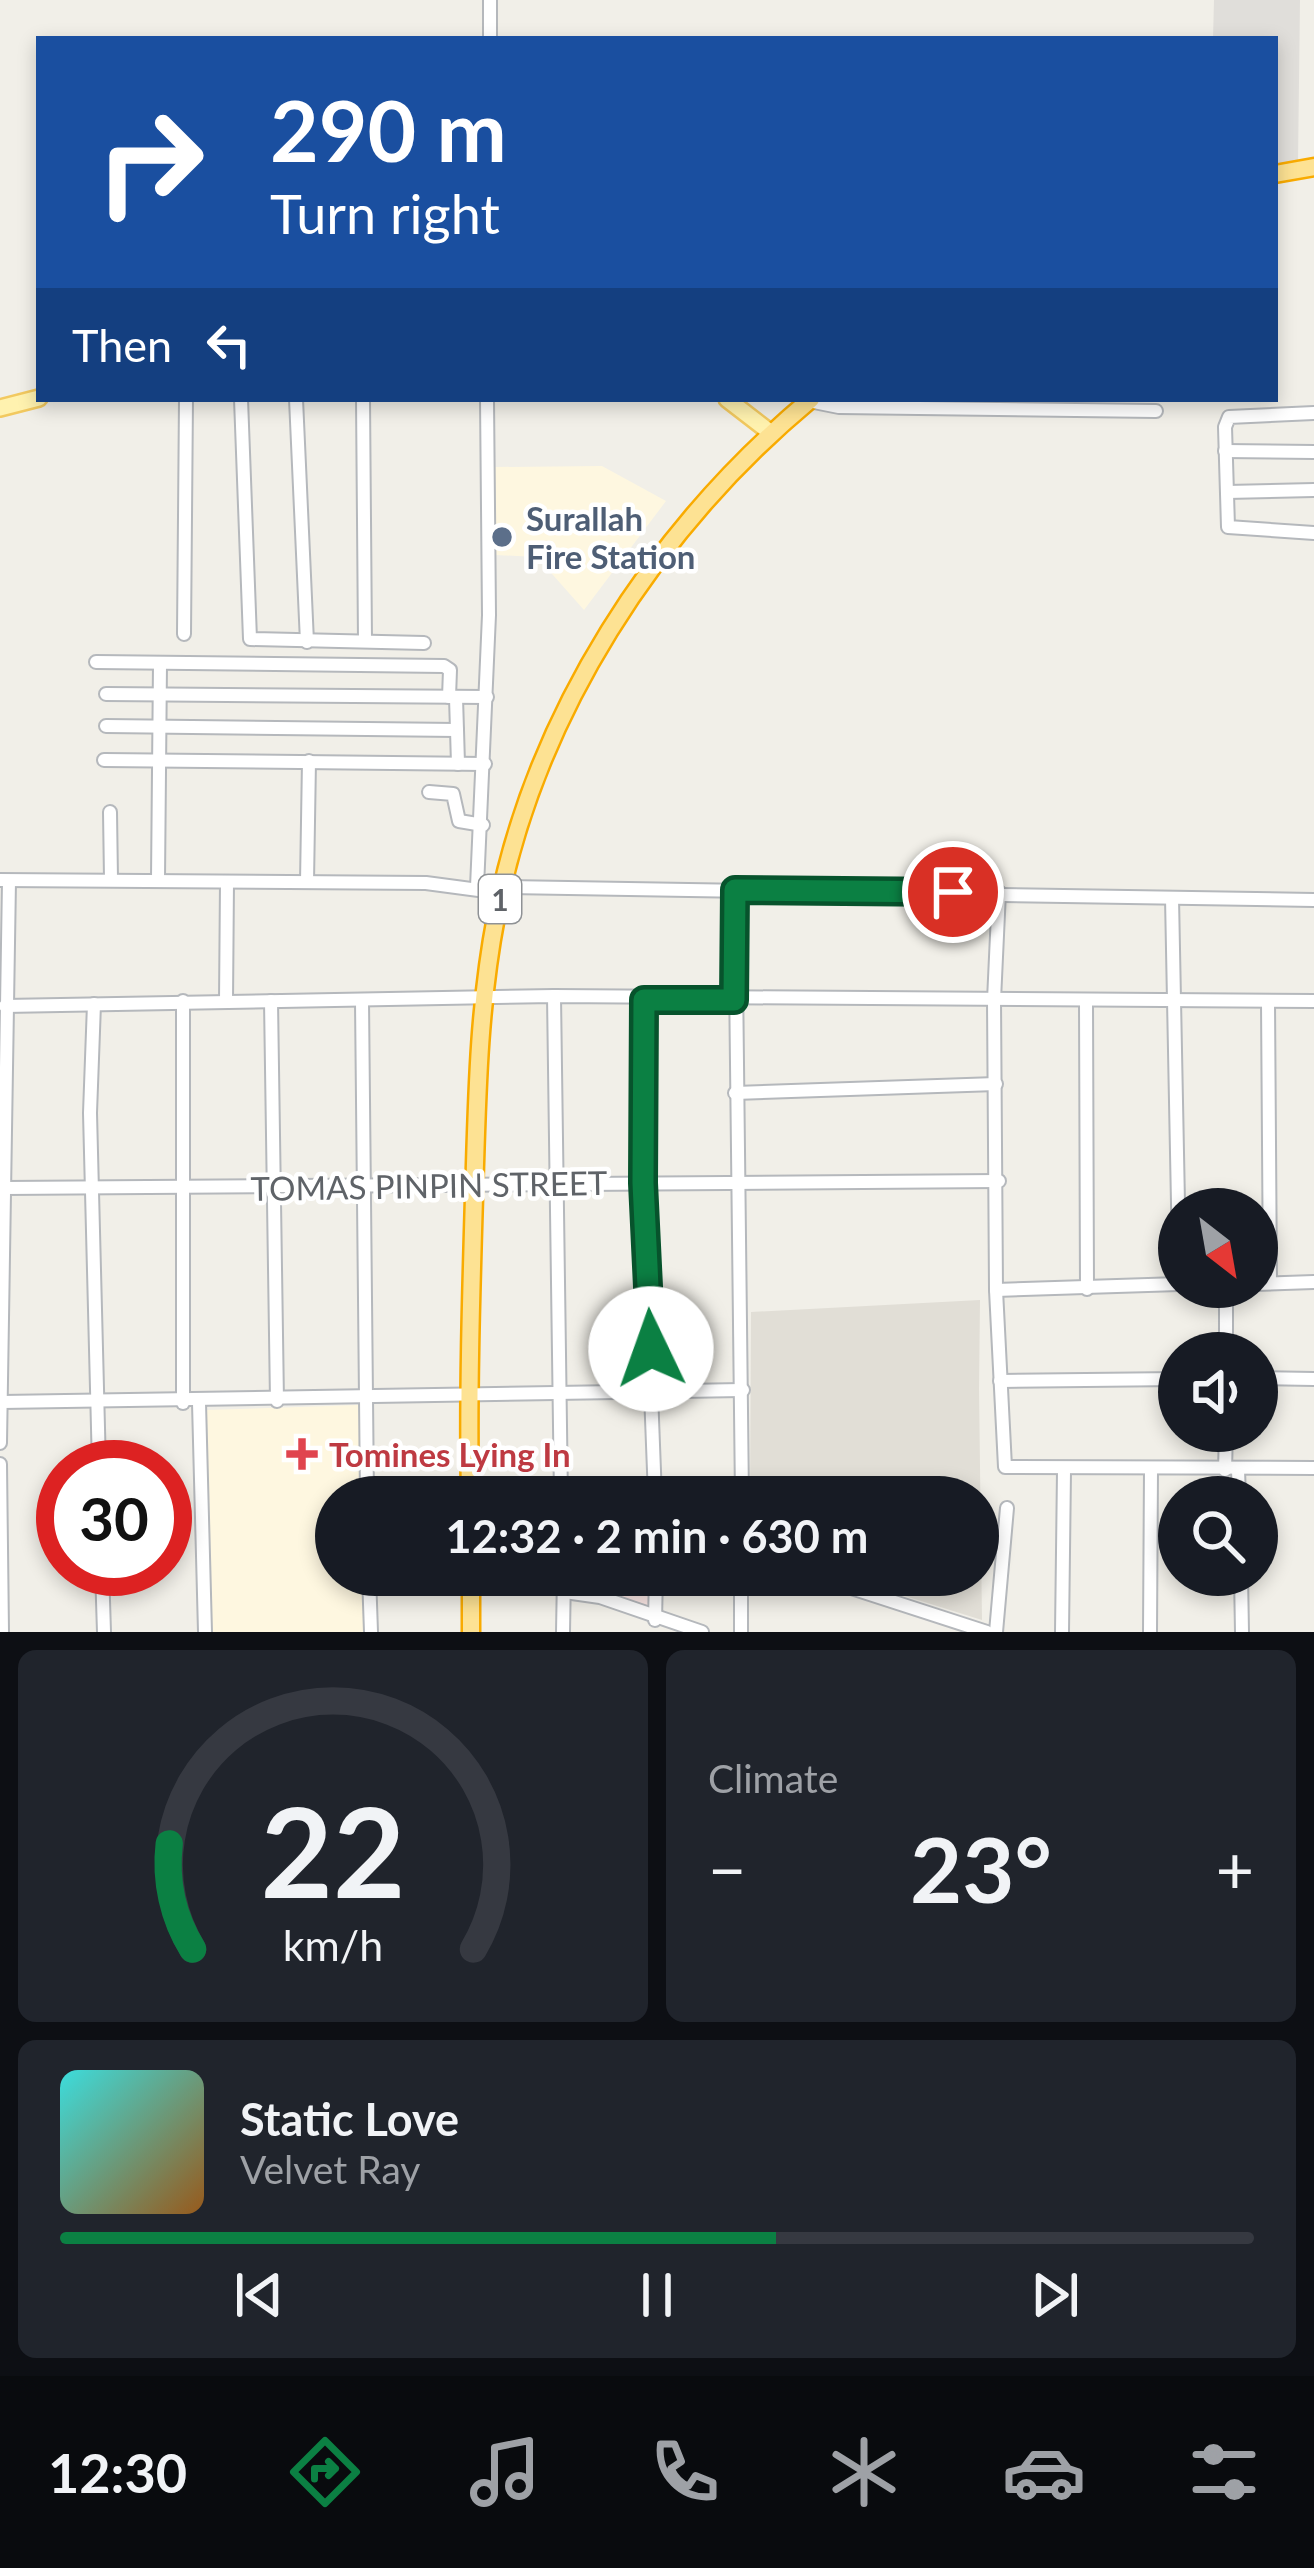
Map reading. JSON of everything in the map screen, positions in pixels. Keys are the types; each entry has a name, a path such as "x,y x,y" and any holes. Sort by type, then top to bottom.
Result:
{"highway":[{"path":"1278,173 1314,167"},
{"name":"1","path":"470,1476 474,1183 484,998 502,890 562,722 603,638 685,522 808,402"},
{"path":"471,1596 471,1631"}],"main road":[{"path":"0,408 36,399"},
{"path":"731,402 771,433"}],"street":[{"path":"490,0 490,36"},
{"path":"184,634 186,402"},
{"path":"241,402 249,637 424,643"},
{"path":"296,402 307,642"},
{"path":"363,402 365,641"},
{"path":"477,887 487,698 487,402"},
{"path":"818,402 838,407 1156,411"},
{"path":"1314,413 1233,415 1226,421 1225,451 1231,529 1314,533"},
{"path":"1225,451 1314,452"},
{"path":"1228,492 1314,490"},
{"path":"96,662 444,666 450,670 458,764"},
{"path":"158,879 160,664"},
{"path":"106,694 487,698"},
{"path":"106,726 457,730"},
{"path":"104,760 485,764"},
{"path":"307,882 309,761"},
{"path":"429,792 453,794 459,820 483,825"},
{"path":"110,812 111,879"},
{"path":"0,1443 5,880 1314,900"},
{"path":"226,1001 227,882"},
{"path":"735,890 742,1476"},
{"path":"999,892 994,1000 999,1180 996,1290 1005,1467 1064,1471 1314,1468"},
{"path":"1172,898 1178,1188"},
{"path":"5,1006 554,996 1314,1001"},
{"path":"554,996 561,1476"},
{"path":"362,1000 366,1476"},
{"path":"644,1000 643,1183 655,1476"},
{"path":"183,1001 183,1403"},
{"path":"271,1001 277,1401"},
{"path":"1087,1002 1087,1289"},
{"path":"1265,1188 1268,1002"},
{"path":"94,1004 92,1188 98,1440"},
{"path":"735,1093 996,1084"},
{"name":"TOMAS PINPIN STREET","path":"4,1188 999,1180"},
{"path":"1278,1283 1314,1282"},
{"path":"996,1290 1158,1285"},
{"path":"1278,1378 1314,1379"},
{"path":"1000,1381 1158,1379"},
{"path":"2,1402 199,1403 743,1390"},
{"path":"199,1403 205,1632"},
{"path":"1229,1452 1234,1476"},
{"path":"0,1464 2,1631"},
{"path":"1150,1632 1151,1470"},
{"path":"1062,1632 1064,1471"},
{"path":"997,1632 1006,1508"},
{"path":"103,1596 104,1632"},
{"path":"370,1596 371,1632"},
{"path":"563,1632 565,1596"},
{"path":"593,1596 702,1632"},
{"path":"656,1596 656,1620"},
{"path":"741,1596 741,1632"},
{"path":"876,1596 987,1632"},
{"path":"1241,1596 1242,1632"}],"shaded area":[{"path":"1214,0 1300,0 1298,163 1278,166 1278,36 1213,36"},
{"path":"602,466 666,501 584,610 537,557 495,555 495,467"},
{"path":"980,1300 980,1476 750,1476 751,1312"},
{"path":"359,1405 361,1476 315,1476 315,1596 364,1596 365,1632 209,1632 207,1410"},
{"path":"598,1596 653,1596 645,1611"},
{"path":"905,1596 982,1596 982,1620"}],"place":[{"name":"Surallah Fire Station","path":"502,537"},
{"name":"Tomines Lying In","path":"302,1454"}],"route":[{"path":"651,1349 643,1183 644,1000 734,1000 735,890 953,892"}]}
